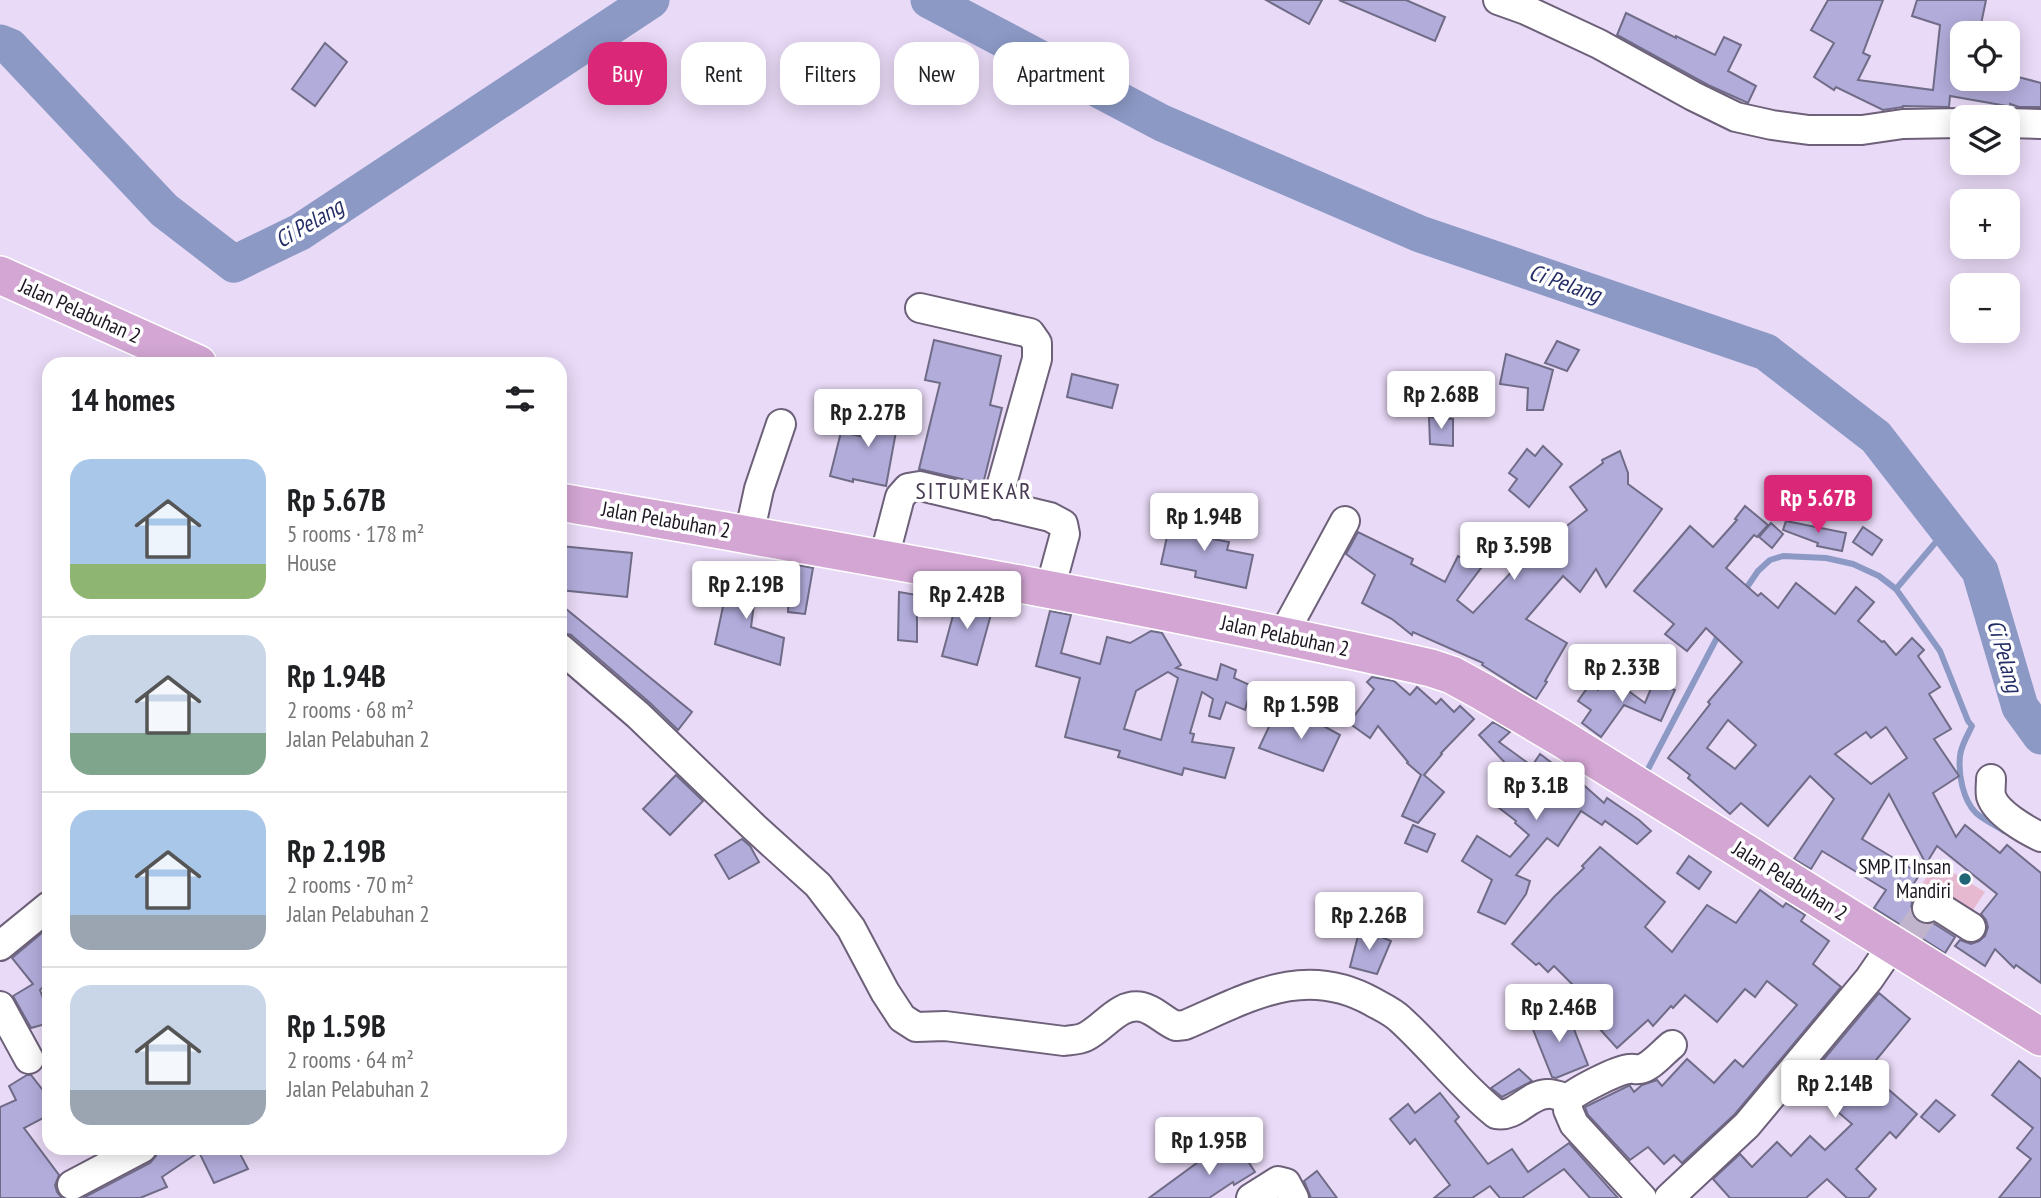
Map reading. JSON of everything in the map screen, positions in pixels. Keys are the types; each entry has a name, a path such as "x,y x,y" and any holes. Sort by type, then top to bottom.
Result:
{"main road":[{"name":"Jalan Pelabuhan 2","path":"0,275 182,357"},
{"name":"Jalan Pelabuhan 2","path":"567,503 1051,589 1283,635 1452,675 1561,738 2037,1027"}],"street":[{"path":"1498,0 1599,44 1736,117 1809,130 1862,130 1903,124 1950,123"},
{"path":"2020,123 2041,124"},
{"path":"920,309 1030,333 1037,343 1037,359 996,505"},
{"path":"749,535 759,489 781,424"},
{"path":"884,558 900,497 908,488 920,486 1050,517 1063,524 1065,534 1051,589"},
{"path":"1283,635 1345,521"},
{"path":"567,654 638,715 818,886 851,928 902,1018 916,1027 945,1026 1064,1041 1078,1040 1086,1037 1119,1011 1139,1006 1176,1026 1194,1021 1255,994 1300,985 1330,986 1367,999 1398,1016 1496,1114 1509,1114 1548,1093 1568,1099"},
{"path":"1991,779 1991,795 1995,803 2011,820 2041,837"},
{"path":"1927,908 1933,903 1971,927"},
{"path":"0,946 42,920"},
{"path":"1669,1198 1747,1125 1900,944"},
{"path":"0,1006 29,1059"},
{"path":"1642,1198 1574,1125 1568,1110 1568,1099 1575,1092 1620,1072 1630,1068 1644,1068 1672,1045"},
{"path":"72,1185 129,1155"},
{"path":"1251,1198 1278,1181 1286,1183 1294,1198"}],"shaded area":[{"path":"1936,862 1985,892 1967,919 1919,889"}],"building":[{"path":"1266,0 1322,0 1309,24"},
{"path":"1339,0 1406,0 1445,17 1435,41"},
{"path":"1828,0 1883,0 1863,53 1870,56 1858,80 1933,90 1940,25 1912,16 1917,0 1986,0 1982,21 1950,21 1950,91 2020,91 2020,77 2041,83 2041,107 2001,105 1950,96 1949,107 1903,106 1883,110 1836,87 1834,90 1814,77 1834,43 1811,30"},
{"path":"1626,13 1715,55 1724,37 1741,45 1728,71 1756,86 1748,103 1708,85 1617,35"},
{"path":"325,43 347,62 315,106 292,89"},
{"path":"934,340 1001,356 990,405 1002,408 983,484 919,469 940,383 925,380"},
{"path":"1557,341 1579,350 1567,371 1545,363"},
{"path":"1506,354 1553,370 1543,410 1527,410 1528,388 1500,384"},
{"path":"1072,374 1118,385 1112,408 1067,397"},
{"path":"872,404 900,410 886,486 830,476 841,432 865,437"},
{"path":"1429,417 1453,419 1453,446 1430,444"},
{"path":"1543,446 1562,464 1529,507 1509,490 1517,479 1509,473 1527,449 1535,456"},
{"path":"1620,451 1628,473 1628,484 1662,509 1606,587 1596,569 1580,592 1563,576 1526,619 1567,643 1536,699 1482,665 1483,663 1413,632 1412,635 1392,619 1362,603 1375,575 1346,554 1358,532 1413,559 1411,564 1445,582 1458,556 1481,568 1457,600 1473,613 1546,535 1550,539 1587,510 1570,487 1603,463 1602,460"},
{"path":"1745,506 1768,525 1757,537 1754,535 1726,568 1758,596 1761,593 1778,608 1796,583 1835,614 1856,587 1874,602 1858,621 1884,641 1896,655 1912,638 1924,650 1918,656 1940,687 1929,694 1951,729 1934,739 1959,776 1933,793 1956,837 1965,825 2000,853 2007,845 2041,873 2041,983 2016,965 2014,968 1995,949 1985,966 1955,946 1960,940 1971,944 1985,936 1988,927 1981,914 1997,894 1937,846 1926,864 1889,794 1862,839 1920,874 1905,897 1912,901 1913,917 1919,922 1927,925 1933,923 1955,937 1945,953 1874,908 1886,890 1822,851 1811,869 1794,859 1834,799 1810,776 1768,826 1741,803 1730,814 1688,778 1690,775 1668,758 1710,704 1708,702 1742,662 1706,628 1687,651 1665,634 1674,624 1634,591 1690,526 1713,547 1737,520 1735,519","holes":["1728,720 1756,745 1735,769 1707,748","1886,727 1907,758 1871,784 1835,754 1866,732 1871,738"]},
{"path":"1173,509 1202,515 1197,536 1229,542 1227,550 1253,555 1246,588 1195,577 1196,571 1161,564"},
{"path":"1786,521 1846,533 1842,551 1817,546 1818,543 1783,530"},
{"path":"1771,523 1783,534 1772,548 1759,537"},
{"path":"1863,527 1882,540 1872,555 1853,542"},
{"path":"567,547 632,553 627,597 567,591"},
{"path":"781,562 813,568 805,614 788,612 790,576 780,572"},
{"path":"731,569 758,573 751,627 784,638 780,665 715,644"},
{"path":"899,592 917,595 917,642 898,640"},
{"path":"958,597 993,607 977,665 942,656"},
{"path":"567,610 692,712 678,730 567,634"},
{"path":"1050,611 1071,615 1061,653 1100,664 1107,637 1130,643 1151,631 1162,633 1181,665 1176,668 1217,680 1221,664 1236,670 1234,678 1252,686 1245,710 1226,702 1220,719 1209,716 1213,699 1202,692 1190,733 1194,734 1192,742 1234,748 1225,778 1184,768 1182,775 1118,757 1120,751 1065,737 1080,678 1036,666","holes":["1168,672 1178,678 1161,740 1124,729 1136,691"]},
{"path":"1608,676 1645,703 1654,681 1675,690 1661,721 1624,705 1601,737 1582,723 1591,710 1578,701 1590,684 1598,690"},
{"path":"1372,677 1394,681 1410,695 1417,687 1436,704 1441,699 1454,712 1460,706 1474,719 1424,775 1444,792 1418,823 1402,816 1421,775 1407,763 1378,726 1370,738 1349,723 1374,689 1367,682"},
{"path":"1300,713 1340,735 1323,771 1259,748 1274,716 1293,723"},
{"path":"1493,722 1510,732 1499,742 1532,766 1540,754 1560,769 1562,766 1604,803 1607,798 1651,831 1637,844 1605,821 1602,825 1581,811 1558,846 1547,838 1516,875 1530,881 1526,894 1505,924 1478,912 1492,880 1462,861 1477,836 1510,857 1529,835 1494,804 1511,782 1500,774 1507,765 1479,735"},
{"path":"676,775 703,801 670,835 643,809"},
{"path":"1413,825 1435,834 1427,852 1405,843"},
{"path":"742,839 750,846 759,862 729,879 715,855"},
{"path":"1600,847 1665,902 1645,927 1672,952 1707,905 1736,923 1760,890 1783,907 1786,903 1805,915 1801,921 1829,941 1813,964 1841,987 1735,1114 1682,1163 1674,1155 1664,1164 1648,1147 1630,1160 1588,1115 1585,1107 1628,1086 1634,1092 1642,1085 1657,1080 1662,1086 1687,1059 1714,1083 1735,1060 1743,1067 1797,1005 1767,981 1755,997 1745,989 1717,1022 1685,995 1653,1026 1648,1020 1617,1048 1577,1004 1588,1000 1554,966 1548,972 1512,944 1584,868 1582,866"},
{"path":"1689,856 1711,872 1699,889 1677,873"},
{"path":"1360,928 1391,941 1377,974 1350,967"},
{"path":"42,933 42,1025 31,1028 13,996 33,984 12,958"},
{"path":"1879,993 1910,1019 1867,1071 1917,1114 1896,1138 1890,1132 1856,1169 1876,1189 1868,1198 1847,1198 1827,1179 1806,1198 1730,1198 1713,1179 1740,1154 1752,1167 1777,1142 1791,1156 1810,1136 1825,1150 1852,1124 1804,1083"},
{"path":"1566,1009 1588,1065 1556,1078 1552,1077 1530,1022"},
{"path":"2019,1061 2041,1079 2041,1198 1999,1198 2031,1159 2017,1148 2033,1128 1992,1095"},
{"path":"1519,1069 1532,1081 1502,1097 1491,1088"},
{"path":"31,1075 42,1089 42,1119 24,1128 59,1175 55,1185 62,1198 0,1198 0,1107 16,1100 9,1086"},
{"path":"1440,1093 1459,1117 1455,1121 1488,1164 1512,1149 1528,1172 1569,1143 1618,1198 1590,1198 1564,1169 1522,1198 1500,1198 1490,1186 1472,1198 1434,1198 1450,1185 1415,1139 1410,1144 1390,1119 1408,1104 1415,1113"},
{"path":"1936,1100 1955,1115 1939,1132 1921,1117"},
{"path":"1238,1146 1255,1172 1234,1185 1233,1182 1209,1198 1149,1198 1201,1160 1205,1166"},
{"path":"195,1155 162,1177 167,1187 140,1198 83,1198 150,1163 156,1156"},
{"path":"200,1155 241,1155 248,1169 214,1183"},
{"path":"1317,1171 1337,1198 1311,1198 1304,1181"}],"waterway":[{"name":"Ci Pelang","path":"0,43 10,47 164,210 234,264 300,232 651,0"},
{"name":"Ci Pelang","path":"929,0 1162,123 1420,234 1766,352 1876,437 1980,571 2020,707 2041,736"},
{"path":"1896,589 1947,529"},
{"path":"1743,593 1758,571 1770,560 1783,556 1826,558 1853,564 1879,576 1896,589 1940,651 1972,726 1960,756 1962,786 1971,808 2004,831"},
{"path":"1646,773 1720,632"}],"tunnel":[{"path":"1907,938 1927,908"}],"place":[{"name":"SMP IT Insan Mandiri","path":"1965,879"}],"district":[{"name":"SITUMEKAR","path":"974,491"}]}
